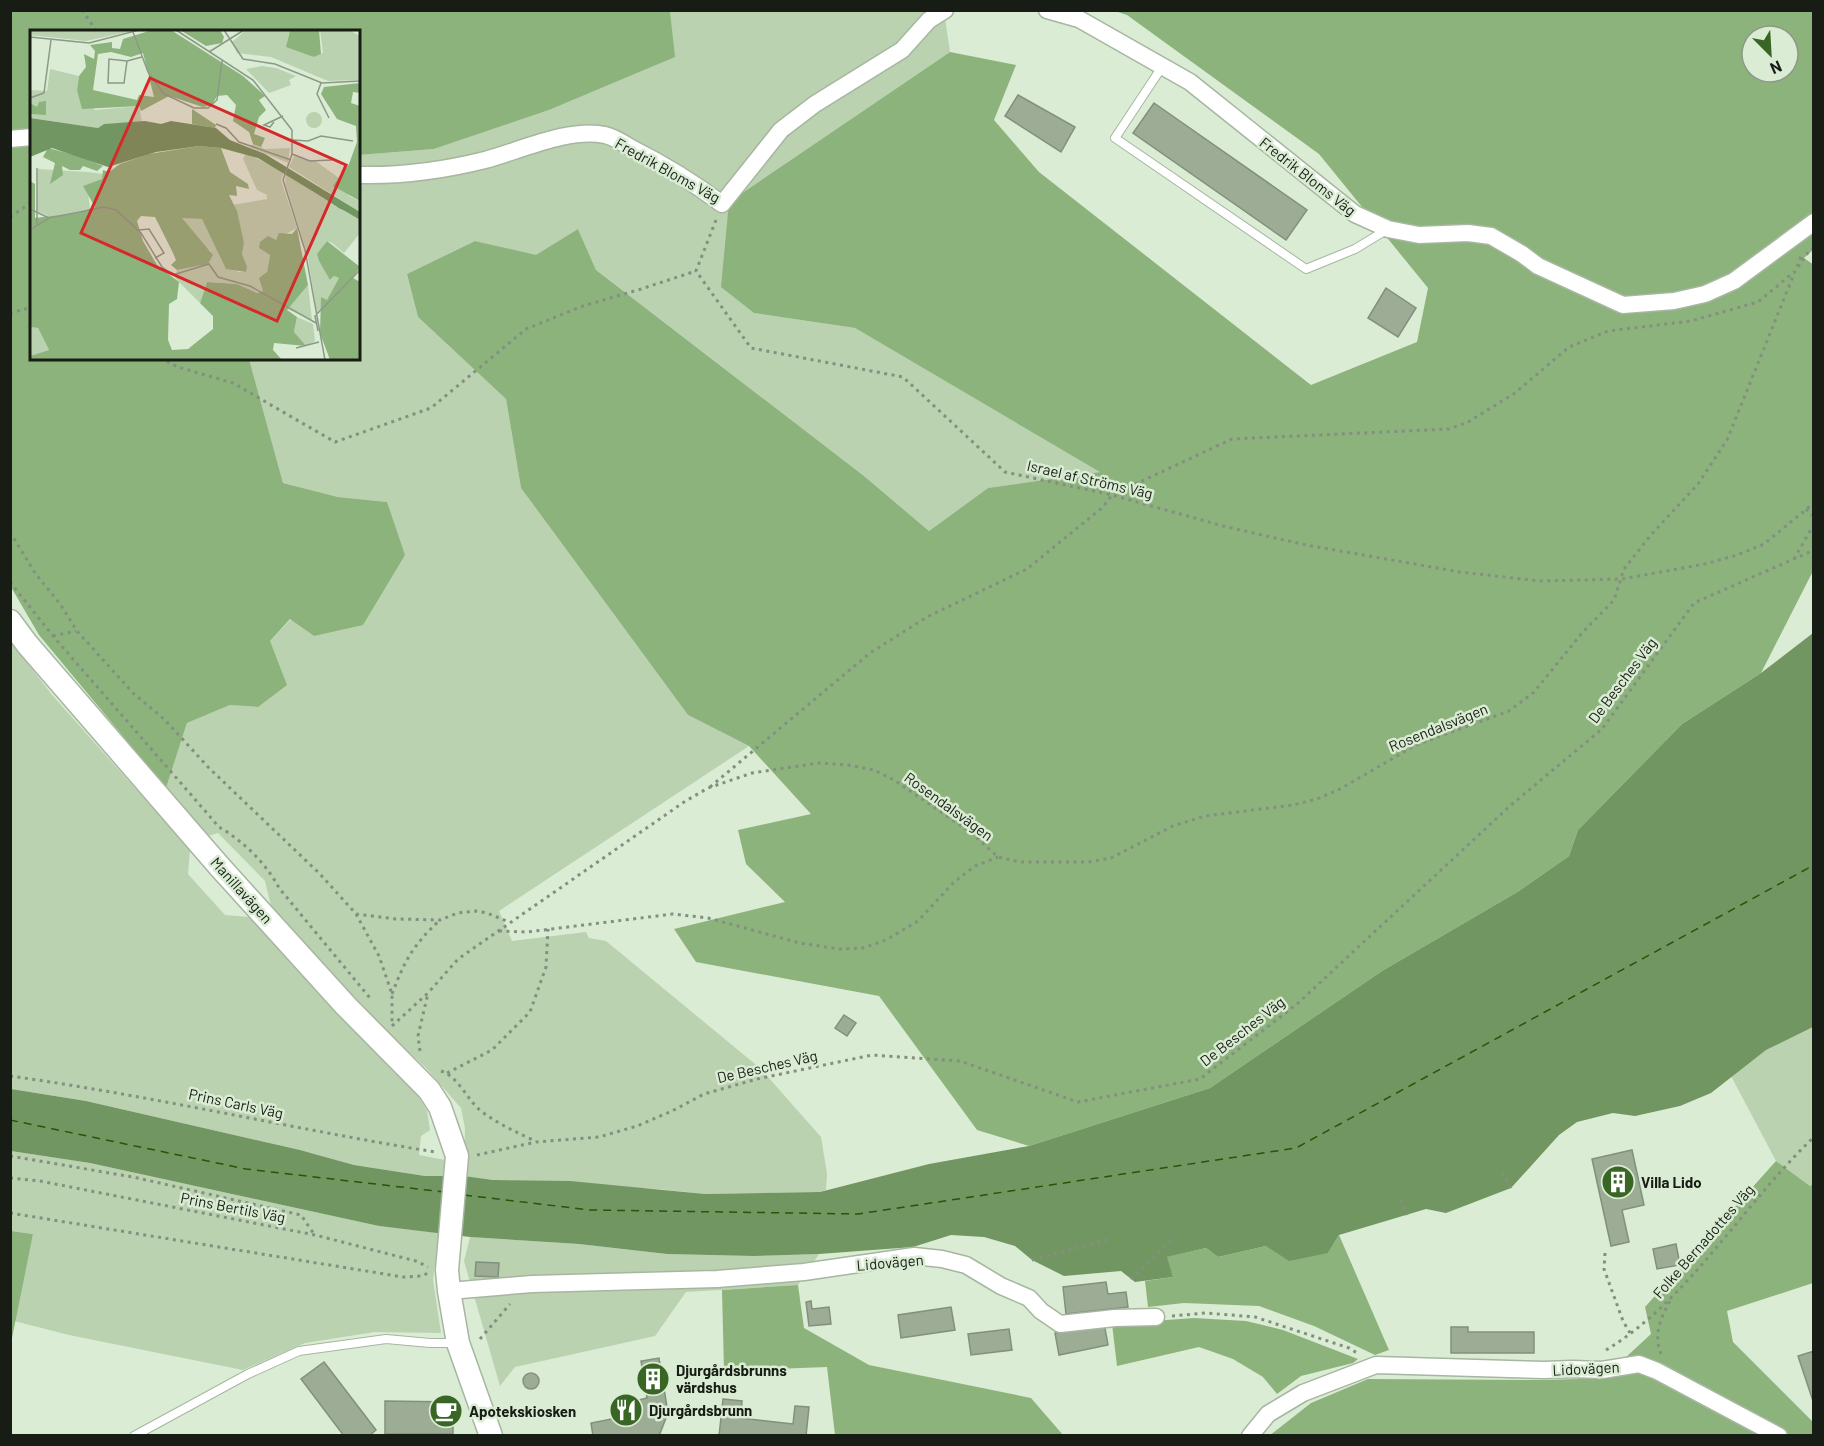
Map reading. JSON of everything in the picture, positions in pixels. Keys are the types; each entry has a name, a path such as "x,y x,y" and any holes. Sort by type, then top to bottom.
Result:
{"street":[{"name":"Fredrik Bloms Väg","path":"360,175 389,176 439,168 484,160 530,145 572,135 605,135 672,169 722,204 781,130 815,104 862,77 902,50 929,20 945,10"},
{"name":"Fredrik Bloms Väg","path":"1047,10 1079,19 1190,82 1355,214 1388,229 1419,235 1468,232 1491,236 1538,266 1623,305 1674,301 1721,288 1734,281 1814,222"},
{"path":"10,139 30,137"},
{"name":"Manillavägen","path":"10,621 27,644 212,857 346,1005 391,1051 420,1071 440,1107 456,1160"},
{"path":"456,1160 441,1267 469,1341 491,1436"},
{"name":"Lidovägen","path":"449,1291 532,1284 717,1279 804,1272 914,1256 942,1258 966,1265 1001,1286 1029,1298 1041,1311 1060,1323 1156,1317"},
{"name":"Lidovägen","path":"1250,1436 1268,1414 1304,1393 1376,1365 1602,1370 1640,1364 1658,1371 1779,1436"}],"lane":[{"path":"1162,67 1114,138 1306,269 1355,249 1388,229"},
{"path":"134,1436 248,1374 299,1351 386,1339 430,1343 469,1341"}],"path":[{"path":"82,10 96,30"},
{"path":"10,217 30,203"},
{"path":"164,360 178,368 233,383 334,442 432,408 526,329 583,306 696,271 722,204"},
{"path":"708,788 870,653 927,617 1027,568 1103,507 1112,495 1232,438 1449,429 1468,422 1515,393 1569,347 1608,331 1691,321 1758,302 1794,272 1814,244"},
{"path":"1794,272 1802,253"},
{"name":"Israel af Ströms Väg","path":"696,271 751,348 903,377 1005,472 1112,495 1223,526 1306,545 1461,572 1540,581 1622,579"},
{"name":"Rosendalsvägen","path":"392,1025 428,993 458,959 509,922 684,802 708,788 752,772 819,763 874,770 894,780 969,831 998,857 1020,862 1088,862 1111,858 1173,826 1194,819 1293,805 1317,799 1340,789 1416,745 1509,711 1534,692 1582,633 1614,600 1624,569 1650,536 1698,484 1727,440 1794,272"},
{"path":"10,314 30,309"},
{"path":"1622,579 1705,564 1737,555 1764,544 1814,503"},
{"path":"1806,510 1814,517"},
{"path":"1794,559 1814,524"},
{"path":"10,532 35,573 60,604 77,631 133,693 164,719 208,768 312,866 357,914 379,956 392,994 391,1051"},
{"name":"De Besches Väg","path":"456,1160 536,1142 599,1137 637,1126 704,1094 757,1079 872,1055 960,1061 1078,1102 1200,1079 1297,1004 1511,806 1602,729 1694,603 1814,550"},
{"path":"10,582 53,636 219,827 238,838 273,876 279,888 369,998"},
{"path":"499,931 526,932 673,914 708,918 800,943 839,949 863,948 886,940 918,921 953,884 975,866 998,857"},
{"path":"392,994 408,955 420,939 440,920 458,913 476,912 487,913 509,922"},
{"path":"357,914 385,918 440,920"},
{"path":"428,993 418,1036 420,1071 447,1073 492,1050 530,1012 546,967 548,929"},
{"path":"384,1016 392,1025"},
{"path":"447,1073 479,1110 502,1126 536,1142"},
{"name":"Prins Carls Väg","path":"10,1076 138,1096 456,1160"},
{"name":"Folke Bernadottes Väg","path":"1600,1354 1671,1299 1779,1172 1814,1137"},
{"path":"10,1156 133,1177 301,1215 315,1235"},
{"path":"1502,1173 1511,1188"},
{"name":"Prins Bertils Väg","path":"10,1178 52,1183 315,1235 441,1267"},
{"path":"1401,1200 1407,1215"},
{"path":"10,1213 403,1277 422,1276 441,1267"},
{"path":"1131,1279 1174,1237"},
{"path":"1032,1260 1110,1239"},
{"path":"1605,1253 1604,1269 1623,1321 1630,1333"},
{"path":"469,1341 532,1284"},
{"path":"1662,1358 1658,1347 1659,1321 1671,1299"},
{"path":"1156,1317 1206,1313 1255,1317 1349,1348 1376,1365"}],"shaded area":[{"path":"11,11 670,11 675,57 549,110 434,149 360,155 360,30 30,30 30,360 249,360 283,483 338,497 387,502 405,555 363,625 314,636 290,619 270,641 287,685 258,707 230,705 187,723 166,788 39,635 11,587"},
{"path":"670,11 944,11 950,52 729,202 754,313 855,328 1101,472 988,488 929,531 864,476 596,270 578,229 536,256 475,241 407,274 418,317 506,399 521,488 688,715 749,746 499,911 512,941 586,932 589,938 606,941 761,1069 821,1137 827,1174 826,1190 820,1192 705,1194 658,1189 493,1180 464,1176 465,1128 461,1108 426,1068 367,1014 271,906 265,881 218,833 208,836 166,788 187,723 230,705 258,707 270,641 291,619 314,636 387,502 338,497 283,483 249,360 360,360 360,155 434,149 549,110 674,57"},
{"path":"1115,11 1813,11 1814,249 1804,258 1814,265 1813,571 1761,673 1682,724 1578,830 1569,856 1519,891 1382,971 1210,1088 1029,1146 977,1130 879,996 696,962 674,929 785,902 746,864 738,830 811,814 749,746 688,715 521,488 506,399 418,317 407,274 475,241 536,255 578,229 596,270 864,476 929,531 988,488 1100,472 855,328 754,313 721,287 729,202 950,52 1016,65 994,120 1039,172 1311,385 1417,342 1428,288 1319,154 1127,15"},
{"path":"1813,633 1813,1027 1766,1050 1711,1093 1680,1106 1635,1116 1613,1113 1577,1122 1559,1135 1511,1188 1446,1213 1426,1209 1339,1235 1328,1253 1289,1261 1266,1246 1218,1257 1206,1248 1167,1257 1173,1277 1135,1282 1121,1271 1064,1276 1032,1260 1015,1246 984,1237 951,1235 913,1247 819,1254 754,1256 667,1254 579,1244 470,1237 379,1226 90,1163 11,1151 11,1089 86,1101 300,1150 354,1165 425,1176 570,1181 705,1194 820,1192 929,1164 1029,1146 1210,1088 1382,971 1519,891 1569,856 1578,830 1682,724 1761,673"},
{"path":"10,641 53,696 190,850 188,874 225,915 249,917 416,1092 427,1111 430,1130 421,1136 419,1155 445,1160 445,1176 425,1176 354,1165 300,1150 86,1101 11,1089"},
{"path":"1813,1027 1813,1184 1810,1186 1776,1161 1731,1076 1766,1050"},
{"path":"11,1151 90,1163 379,1226 439,1233 433,1280 441,1333 375,1332 305,1343 243,1370 69,1335 14,1321 33,1234 11,1231"},
{"path":"1776,1161 1810,1186 1813,1184 1813,1283 1727,1311 1733,1342 1813,1422 1813,1435 1269,1436 1311,1403 1368,1379 1577,1379 1612,1370 1651,1334 1645,1307"},
{"path":"10,1231 33,1234 11,1343"},
{"path":"1339,1235 1389,1350 1375,1355 1314,1326 1259,1306 1184,1303 1148,1307 1145,1281 1173,1277 1166,1257 1206,1248 1218,1257 1266,1246 1328,1253"},
{"path":"470,1237 579,1244 667,1254 754,1256 819,1254 798,1285 686,1292 655,1336 515,1367 500,1386 464,1261"},
{"path":"798,1285 804,1328 869,1365 1031,1398 1063,1435 835,1435 827,1367 724,1371 722,1290"},
{"path":"1194,1318 1246,1321 1283,1330 1358,1359 1353,1363 1301,1376 1277,1394 1263,1377 1233,1359 1199,1347 1117,1366 1112,1324"}],"building":[{"path":"1018,95 1075,127 1061,152 1005,116"},
{"path":"1154,103 1307,210 1286,240 1133,133"},
{"path":"1386,288 1416,308 1398,337 1368,318"},
{"path":"844,1015 856,1023 847,1036 835,1028"},
{"name":"Villa Lido","path":"1632,1150 1644,1205 1622,1210 1629,1242 1611,1246 1592,1159"},
{"path":"1676,1244 1680,1265 1657,1269 1653,1249"},
{"path":"476,1262 499,1263 498,1277 475,1276"},
{"path":"1106,1282 1108,1294 1126,1292 1128,1307 1066,1314 1063,1287"},
{"path":"811,1301 812,1309 829,1307 831,1324 809,1326 806,1302"},
{"path":"951,1307 955,1330 901,1338 898,1315"},
{"path":"1104,1323 1108,1345 1059,1355 1055,1333"},
{"path":"1451,1327 1468,1327 1468,1332 1534,1332 1534,1353 1451,1353"},
{"path":"1009,1329 1012,1350 971,1355 968,1334"},
{"path":"1814,1351 1814,1401 1813,1401 1798,1356"},
{"name":"Djurgårdsbrunns värdshus","path":"659,1358 668,1413 659,1436 593,1436 591,1423 617,1418 615,1406 647,1398 641,1361"},
{"path":"324,1362 376,1430 369,1436 344,1436 301,1379"},
{"path":"531,1373 537,1375 539,1381 537,1387 531,1389 525,1387 523,1381 525,1375"},
{"path":"723,1399 742,1401 741,1418 793,1424 795,1406 809,1407 806,1436 719,1436"},
{"path":"385,1401 453,1402 453,1434 385,1434"}],"ferry route":[{"path":"464,1195 590,1210 858,1214 1296,1148 1814,865"},
{"path":"10,1120 246,1169 444,1192"}],"place":[{"name":"Villa Lido","path":"1618,1182"},
{"name":"Djurgårdsbrunns värdshus","path":"653,1379"},
{"name":"Djurgårdsbrunn","path":"626,1410"},
{"name":"Apotekskiosken","path":"446,1411"}]}
